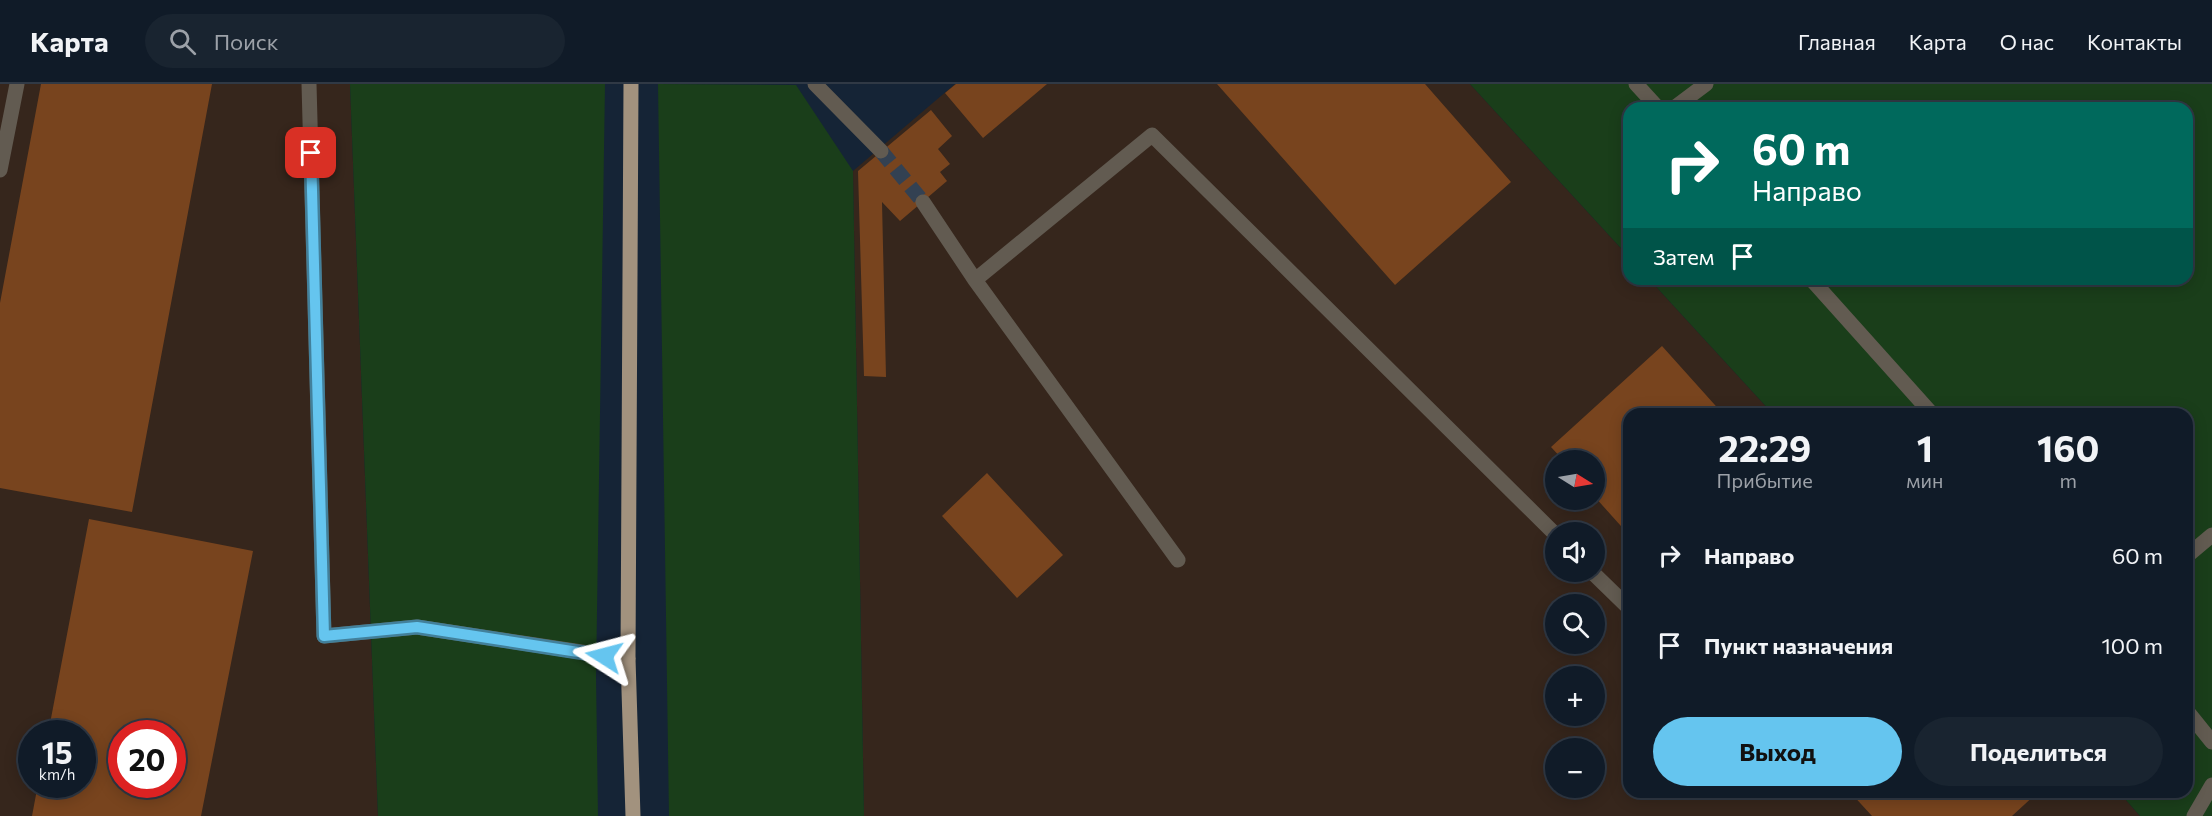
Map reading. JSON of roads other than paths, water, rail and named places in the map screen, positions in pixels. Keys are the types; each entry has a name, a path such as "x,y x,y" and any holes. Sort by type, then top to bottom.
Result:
{"main road":[{"path":"632,84 628,659 633,816"}],"street":[{"path":"0,170 17,84"},
{"path":"309,84 324,636 417,627 628,659"},
{"path":"815,84 881,151"},
{"path":"1636,84 1652,102"},
{"path":"1682,102 1706,84"},
{"path":"975,280 1152,135 1545,524"},
{"path":"923,202 975,280 1178,560"},
{"path":"1816,285 1927,408"},
{"path":"2193,551 2212,535"},
{"path":"1602,582 1623,602"},
{"path":"2193,718 2212,742"},
{"path":"2194,816 2212,785"}],"tunnel":[{"path":"881,151 923,202"}]}
